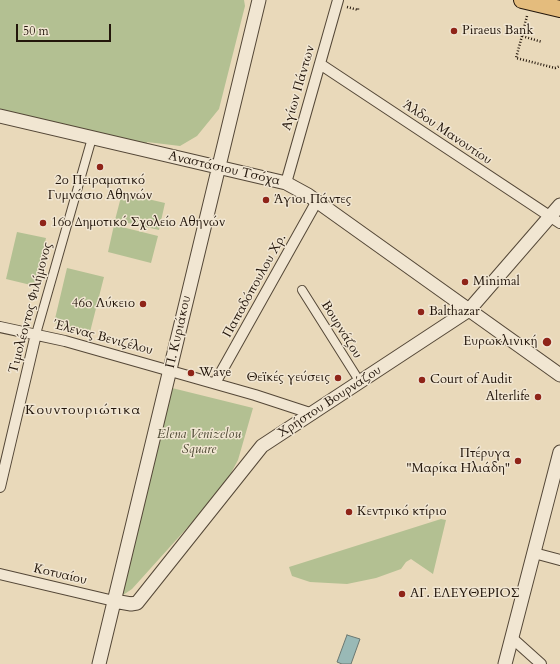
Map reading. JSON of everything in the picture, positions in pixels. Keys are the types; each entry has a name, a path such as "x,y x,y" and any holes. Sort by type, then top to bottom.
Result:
{"main road":[{"path":"522,0 560,9"}],"street":[{"name":"Π. Κυριάκου","path":"99,664 259,0"},
{"name":"Αγίων Πάντων","path":"286,183 320,64 340,3"},
{"name":"Άλδου Μανουτίου","path":"320,64 555,220"},
{"name":"Αναστάσιου Τσόχα","path":"0,116 286,183 317,201 560,376"},
{"name":"Τιμoλέοντος Φιλήμονος","path":"0,487 36,334 92,138"},
{"name":"Παπαδόπουλου Χρ.","path":"215,383 317,201"},
{"name":"Χρήστου Βουρνάζου","path":"114,600 131,604 137,603 262,446 469,310 555,220 560,205"},
{"name":"Βουρνάζου","path":"302,290 360,382"},
{"name":"Έλενας Βενιζέλου","path":"0,327 36,334 170,370 312,414"},
{"path":"505,664 560,452"},
{"path":"534,553 560,560"},
{"name":"Κοτυαίου","path":"0,574 114,600"},
{"path":"512,638 541,664"}],"path":[{"path":"340,3 358,10 358,8"},
{"path":"528,16 516,58 555,68 560,66"},
{"path":"522,36 542,42"}],"green space":[{"path":"0,0 244,0 245,6 219,109 197,136 180,146 147,142 146,145 0,111"},
{"path":"122,193 165,203 159,230 115,220"},
{"path":"114,225 158,236 151,263 108,252"},
{"path":"17,232 46,238 35,286 6,279"},
{"path":"67,268 104,277 90,332 54,323"},
{"name":"Elena Venizelou Square","path":"172,388 253,408 238,460 223,488 132,589 114,601"},
{"path":"441,519 446,520 433,574 411,559 406,562 401,569 376,578 347,584 310,582 292,576 289,567"}],"water":[{"path":"347,635 360,639 351,664 342,664 337,662"}],"place":[{"name":"Piraeus Bank","path":"454,31"},
{"name":"2ο Πειραματικό Γυμνάσιο Αθηνών","path":"100,167"},
{"name":"Άγιοι Πάντες","path":"266,200"},
{"name":"16ο Δημοτικό Σχολείο Αθηνών","path":"43,223"},
{"name":"Minimal","path":"465,282"},
{"name":"46o Λύκειο","path":"143,304"},
{"name":"Balthazar","path":"421,312"},
{"name":"Ευρωκλινική","path":"547,342"},
{"name":"Wave","path":"191,373"},
{"name":"Θεϊκές γεύσεις","path":"338,378"},
{"name":"Court of Audit","path":"422,380"},
{"name":"Alterlife","path":"538,397"},
{"name":"Πτέρυγα \"Μαρίκα Ηλιάδη\"","path":"518,461"},
{"name":"Κεντρικό κτίριο","path":"349,512"},
{"name":"ΑΓ. ΕΛΕΥΘΕΡΙΟΣ","path":"402,594"}],"district":[{"name":"Κουντουριώτικα","path":"83,411"}]}
